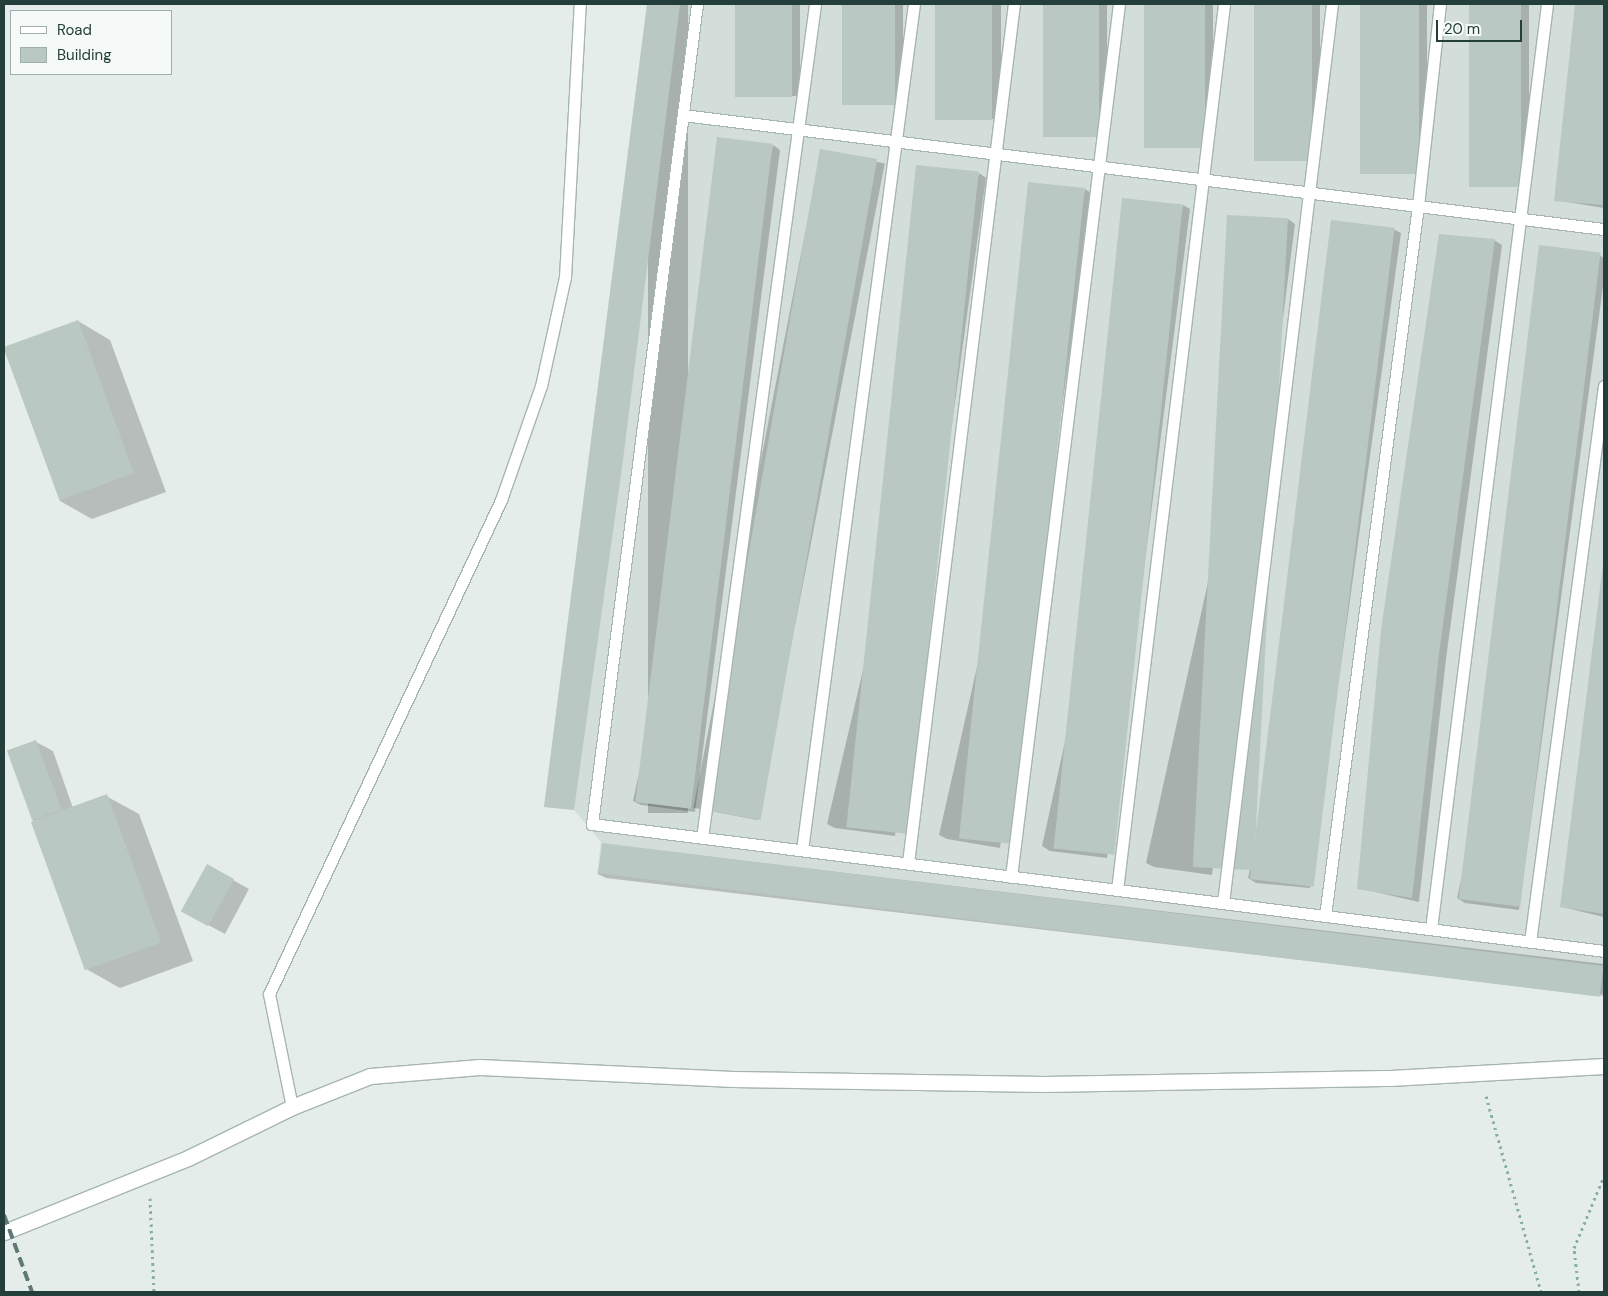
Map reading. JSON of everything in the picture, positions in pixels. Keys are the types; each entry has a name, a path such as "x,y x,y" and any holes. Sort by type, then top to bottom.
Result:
{"street":[{"path":"4,1232 149,1174 292,1107 370,1076 480,1067 733,1079 1044,1084 1481,1073 1604,1066"}],"lane":[{"path":"292,1107 269,994 501,500 541,386 565,277 580,4"},
{"path":"697,4 592,824 1604,951"},
{"path":"702,838 815,4"},
{"path":"802,850 914,4"},
{"path":"908,863 1014,4"},
{"path":"1011,877 1119,4"},
{"path":"1117,890 1224,4"},
{"path":"1223,903 1332,4"},
{"path":"1325,916 1418,206 1440,4"},
{"path":"1431,929 1548,4"},
{"path":"683,115 1604,229"},
{"path":"1530,942 1604,386"}],"path":[{"path":"1481,1073 1541,1292"},
{"path":"149,1174 154,1292"},
{"path":"1579,1292 1574,1248 1604,1176"}],"shaded area":[{"path":"647,4 1604,4 1604,994 597,874 601,842 574,810 544,807"}],"building":[{"path":"647,4 680,4 623,460 574,810 544,807"},
{"path":"735,4 792,4 792,97 735,97"},
{"path":"842,4 895,4 895,105 842,105"},
{"path":"935,4 992,4 992,120 935,120"},
{"path":"1043,4 1099,4 1099,137 1043,137"},
{"path":"1144,4 1205,4 1205,148 1144,148"},
{"path":"1254,4 1312,4 1312,161 1254,161"},
{"path":"1360,4 1419,4 1419,174 1360,174"},
{"path":"1469,4 1521,4 1521,187 1469,187"},
{"path":"1575,4 1604,4 1604,205 1554,201"},
{"path":"717,137 773,144 691,809 635,802"},
{"path":"820,149 877,159 761,820 703,810"},
{"path":"916,165 979,172 909,834 846,827"},
{"path":"1028,182 1085,188 1016,844 959,838"},
{"path":"1122,198 1183,204 1114,855 1054,848"},
{"path":"1227,215 1288,218 1254,870 1193,867"},
{"path":"1331,220 1395,228 1314,887 1250,879"},
{"path":"1439,234 1495,239 1439,654 1412,898 1357,889 1381,630"},
{"path":"1539,245 1601,253 1520,907 1459,899"},
{"path":"78,320 134,473 60,500 4,347"},
{"path":"1604,565 1604,914 1560,907"},
{"path":"36,740 61,810 32,820 7,751"},
{"path":"107,794 161,942 85,970 31,822"},
{"path":"602,843 1603,966 1600,997 598,874"},
{"path":"207,864 234,879 208,926 181,911"}],"railway":[{"path":"4,1215 32,1292"}]}
